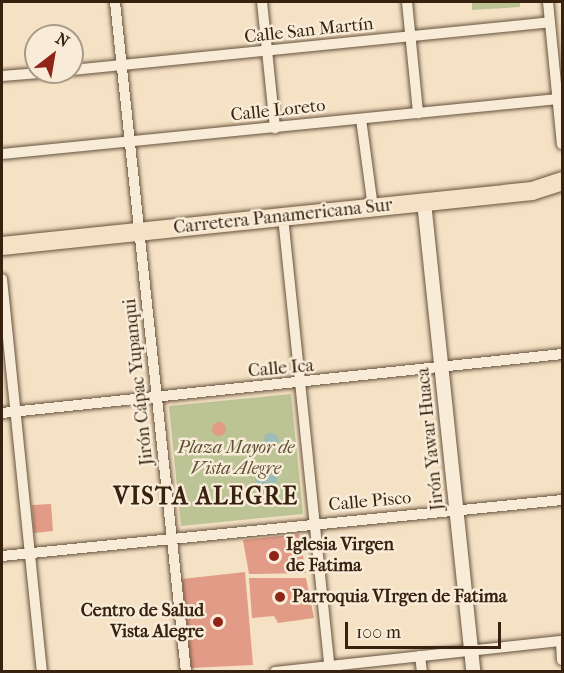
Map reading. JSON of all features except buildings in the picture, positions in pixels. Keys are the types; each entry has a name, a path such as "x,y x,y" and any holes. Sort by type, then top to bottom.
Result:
{"highway":[{"name":"Carretera Panamericana Sur","path":"2,246 532,191 562,181"},
{"path":"532,191 562,192"}],"street":[{"name":"Jirón Cápac Yupanqui","path":"115,2 132,141 186,672"},
{"path":"262,2 274,128"},
{"path":"407,2 418,113"},
{"path":"548,2 562,144"},
{"name":"Calle San Martín","path":"84,69 550,22"},
{"path":"2,76 24,74"},
{"name":"Calle Loreto","path":"2,154 558,99"},
{"path":"361,119 373,208"},
{"name":"Jirón Yawar Huaca","path":"424,202 473,672"},
{"path":"283,217 330,668"},
{"path":"2,279 42,672"},
{"name":"Calle Ica","path":"2,413 300,385 562,354"},
{"name":"Calle Pisco","path":"2,556 562,500"},
{"path":"275,672 330,668 562,641 562,660"},
{"path":"420,656 422,672"}],"green space":[{"path":"472,2 520,2 520,7 472,10"},
{"name":"Plaza Mayor de Vista Alegre","path":"291,394 303,514 181,526 169,406"}],"water":[{"path":"271,433 277,435 279,441 277,447 271,449 265,447 263,441 265,435"},
{"path":"262,469 270,469 277,476 277,484 270,491 262,491 255,484 255,476"}],"place":[{"name":"Iglesia Virgen de Fatima","path":"274,556"},
{"name":"Parroquia VIrgen de Fatima","path":"280,597"},
{"name":"Centro de Salud Vista Alegre","path":"218,622"}],"district":[{"name":"VISTA ALEGRE","path":"206,497"}]}
